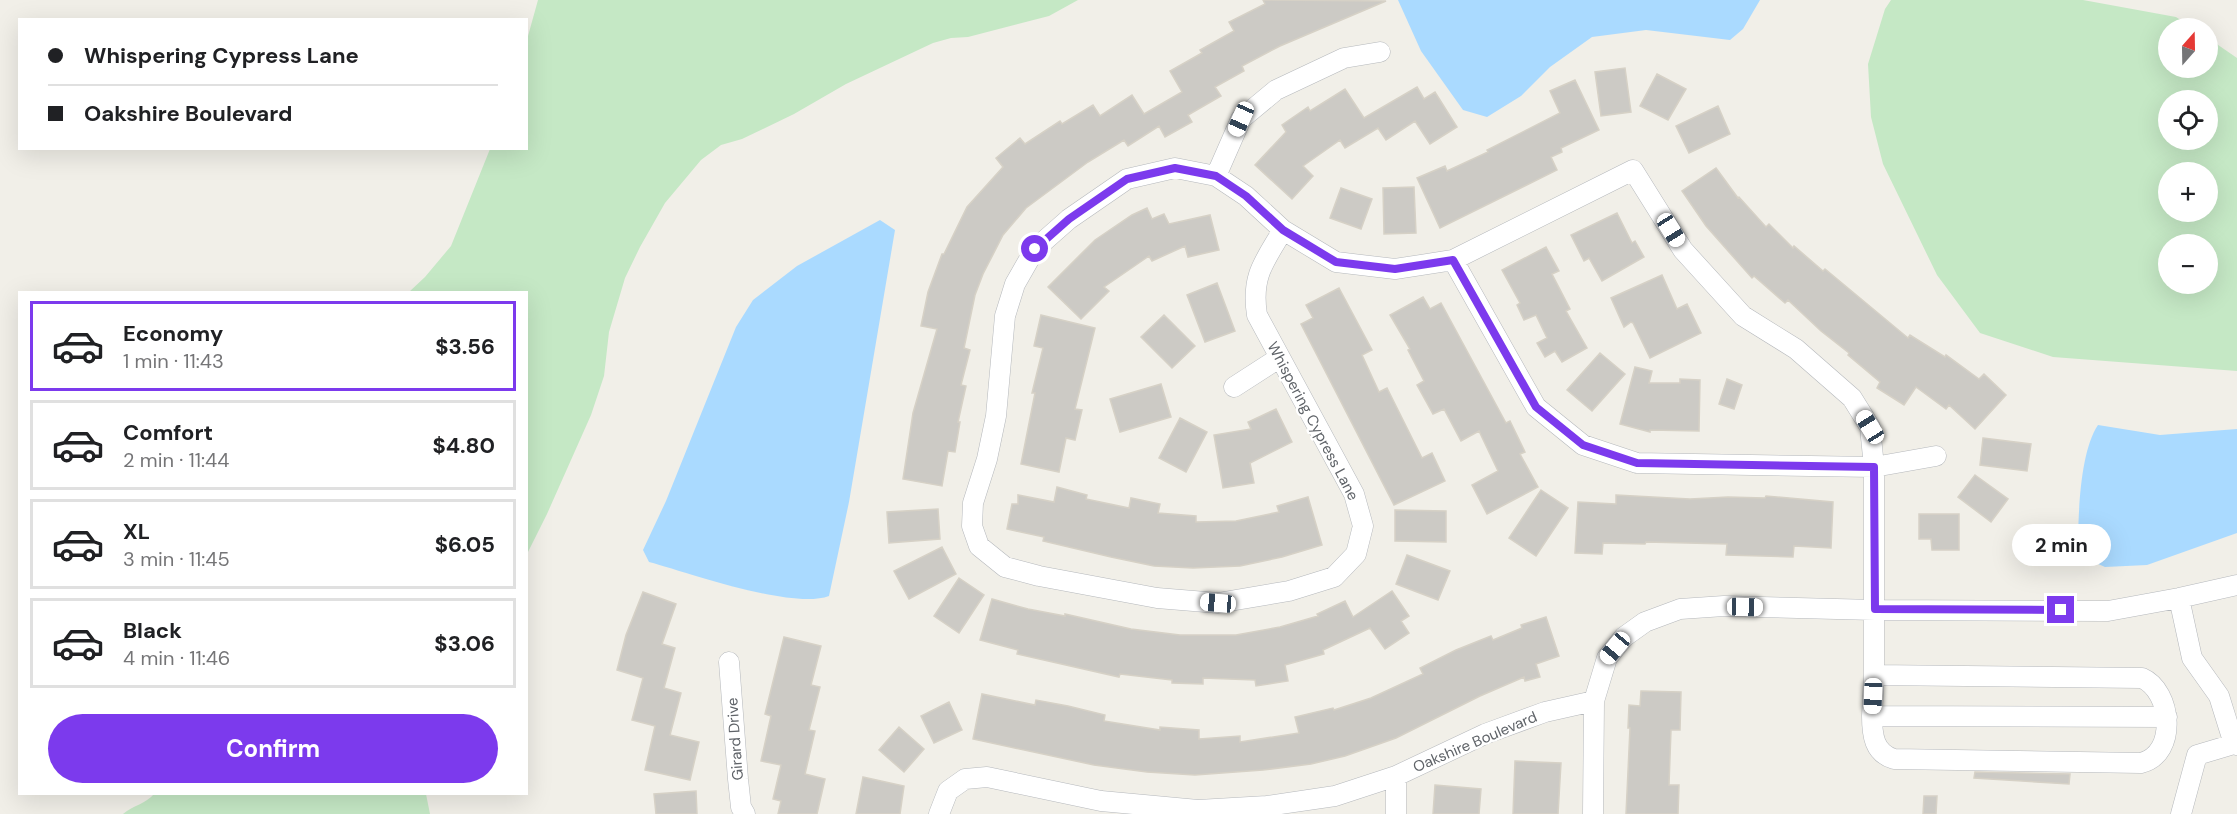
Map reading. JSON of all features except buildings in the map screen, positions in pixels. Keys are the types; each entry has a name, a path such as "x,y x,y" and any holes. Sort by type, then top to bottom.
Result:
{"street":[{"path":"1216,176 1241,119 1276,90 1344,58 1380,52"},
{"name":"Whispering Cypress Lane","path":"1283,230 1259,270 1254,296 1257,315 1354,494 1363,526 1356,554 1334,577 1289,591 1218,603 1157,598 1039,576 1005,567 979,546 972,526 973,503 987,459 996,416 1005,316 1015,284 1035,249 1069,219 1127,179 1175,168 1216,176 1246,196 1283,230 1336,262 1395,269 1453,260 1633,170 1683,250 1743,316 1796,349 1852,399 1870,427 1874,467 1875,609 1872,716 1875,742 1883,753 1894,759 2141,763 2148,761 2160,750 2165,741 2167,717"},
{"path":"1453,260 1536,407 1583,445 1637,463 1874,467 1936,456"},
{"path":"1234,387 1279,358"},
{"path":"1593,814 1594,701 1607,658 1624,637 1645,622 1680,609 1724,606 2108,611 2237,585"},
{"path":"2179,598 2192,658 2219,696 2236,745 2198,755 2181,814"},
{"name":"Girard Drive","path":"729,662 738,779 741,807 745,814"},
{"path":"1872,716 2167,717 2152,684 2135,677 1874,675"},
{"name":"Oakshire Boulevard","path":"939,814 948,790 964,779 987,777 1101,801 1198,812 1267,806 1335,796 1396,776 1505,727 1545,712 1594,701"},
{"path":"1396,776 1396,814"}],"green space":[{"path":"538,0 1078,0 1049,16 968,37 951,38 933,43 846,84 794,114 742,139 721,145 701,160 665,203 625,278 609,332 604,376 591,415 528,552 528,291 410,291 451,246 490,150 528,150 528,36"},
{"path":"1891,0 2083,0 2176,17 2178,18 2158,18 2158,78 2218,78 2218,45 2237,58 2237,371 2053,357 1980,333 1937,275 1883,164 1871,117 1868,64 1885,9"},
{"path":"153,795 426,795 430,814 123,814"}],"water":[{"path":"1398,0 1760,0 1743,29 1730,40 1646,30 1592,37 1550,67 1521,96 1487,117 1463,110 1421,51"},
{"path":"880,220 895,230 849,502 829,596 812,599 767,594 649,562 643,550 666,501 736,327 753,300 797,266"},
{"path":"2098,425 2160,435 2237,429 2237,533 2147,565 2105,567 2078,555 2079,506 2083,469 2092,437"}],"route":[{"path":"1035,249 1069,219 1127,179 1175,168 1216,176 1246,196 1283,230 1336,262 1395,269 1453,260 1536,407 1583,445 1637,463 1874,467 1875,609 2061,610"}]}
